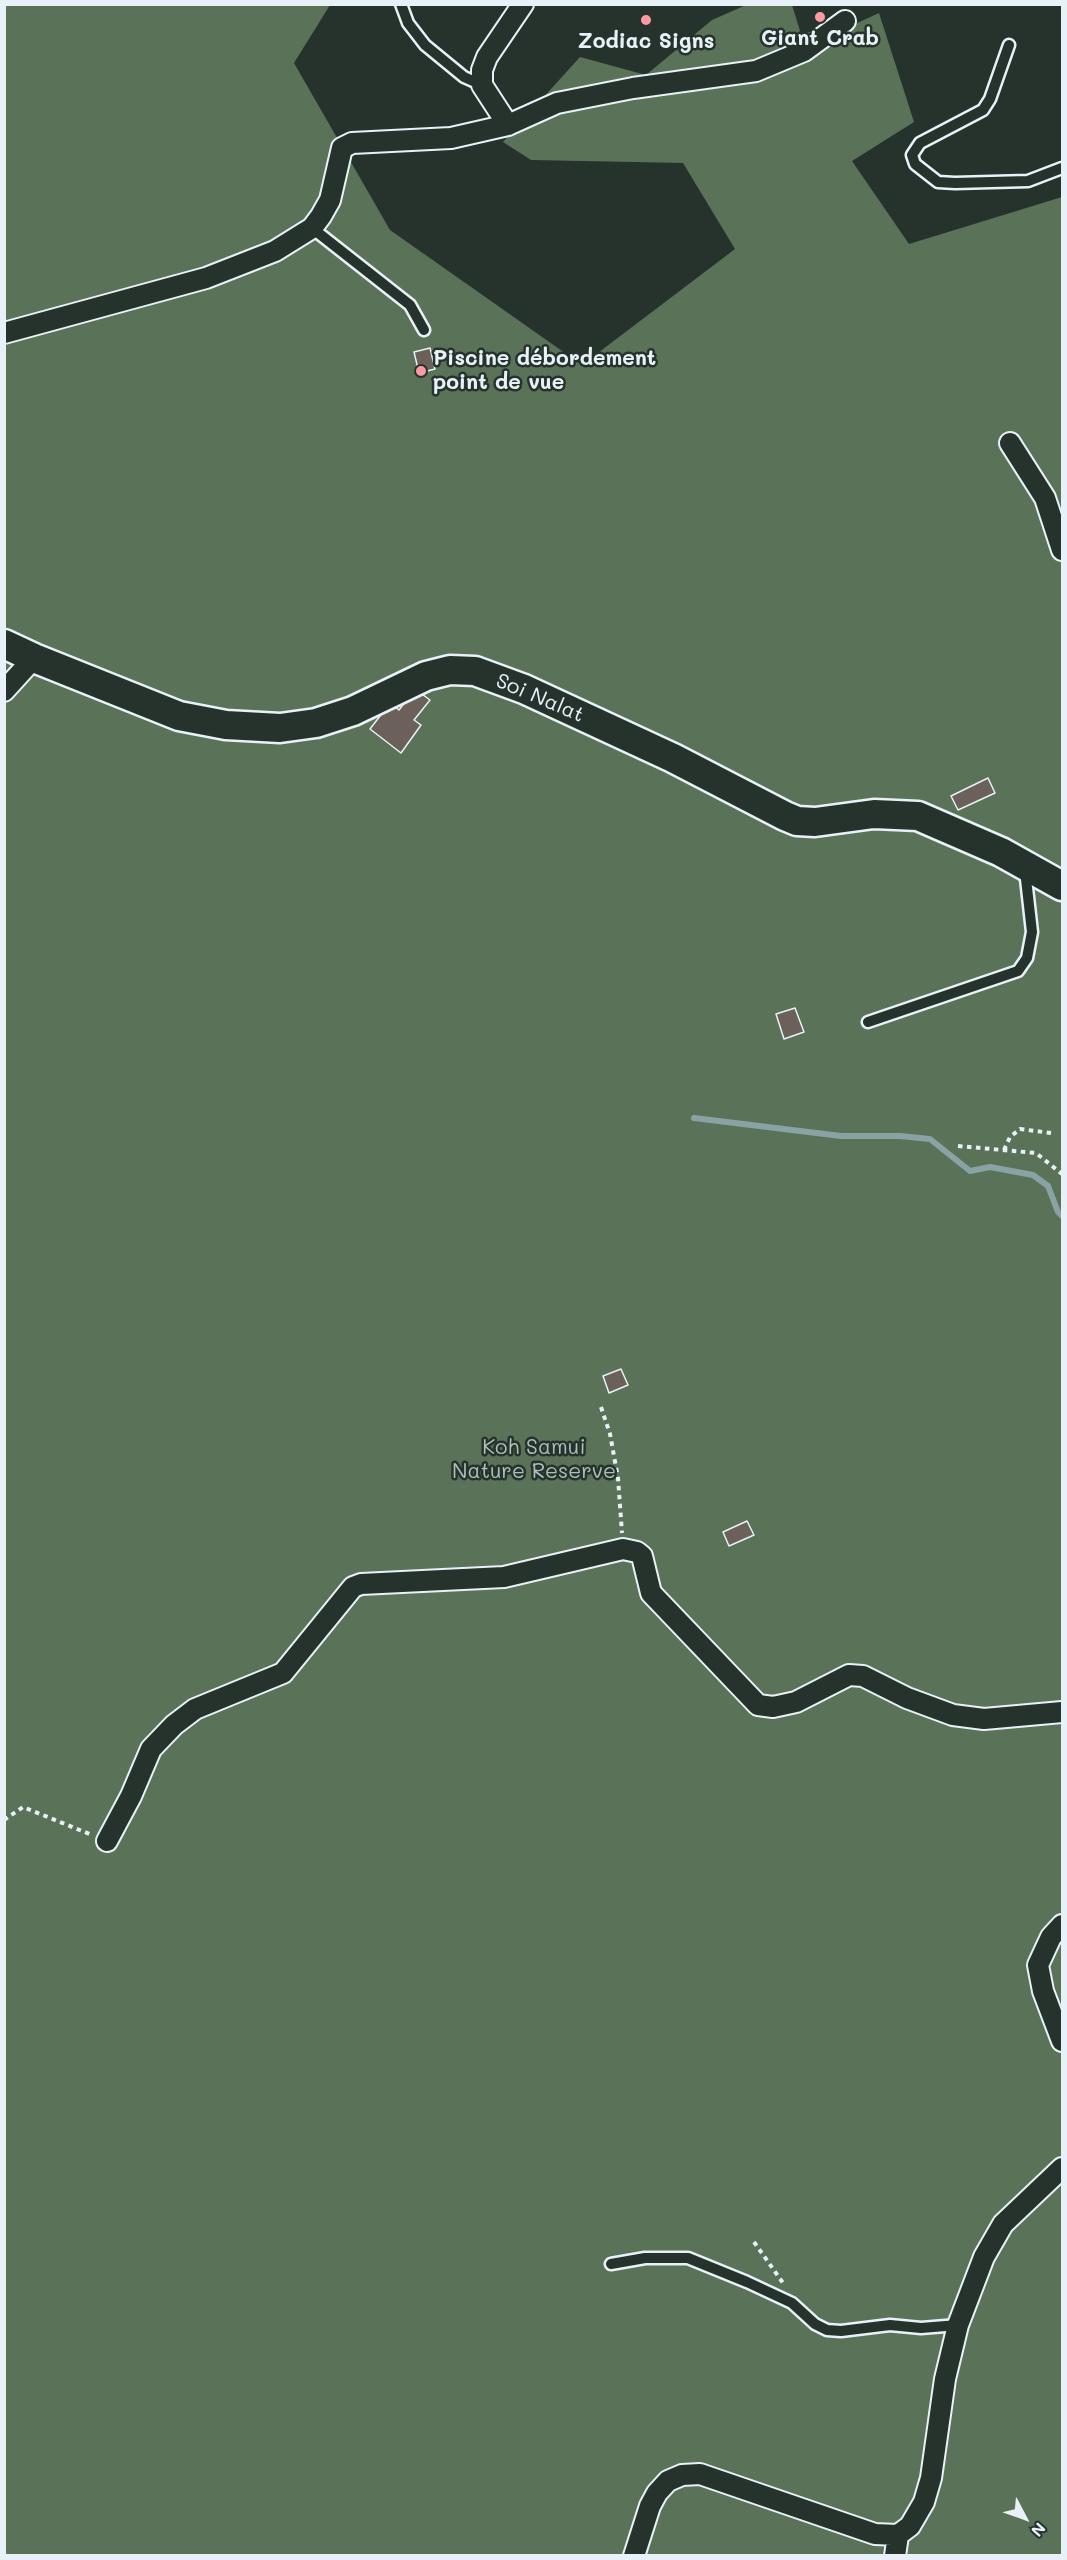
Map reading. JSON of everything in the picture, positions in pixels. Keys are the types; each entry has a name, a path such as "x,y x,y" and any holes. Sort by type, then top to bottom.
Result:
{"street":[{"path":"508,125 482,85 482,70 487,57 523,4"},
{"path":"4,333 206,278 274,251 312,228 330,200 342,148 352,142 451,138 508,125 557,103 633,88 756,71 804,51 845,21"},
{"path":"1010,443 1045,498 1062,550"},
{"name":"Soi Nalat","path":"4,644 179,716 226,725 280,728 316,723 353,711 426,676 450,670 475,671 524,689 673,758 797,821 815,822 874,814 918,816 1001,852 1062,886"},
{"path":"4,690 34,658"},
{"path":"107,1840 131,1796 151,1749 174,1725 195,1709 283,1673 353,1587 361,1584 504,1577 623,1549 637,1552 642,1556 651,1593 758,1705 772,1707 796,1702 849,1675 862,1676 908,1698 953,1715 984,1719 1062,1712"},
{"path":"1062,1925 1051,1937 1038,1965 1043,1991 1062,2041"},
{"path":"634,2556 650,2506 657,2493 668,2481 682,2475 700,2474 875,2534 898,2535 910,2526 924,2502 931,2478 945,2379 958,2325 984,2257 1003,2224 1062,2168"},
{"path":"895,2556 898,2535"}],"lane":[{"path":"401,4 408,23 425,45 464,77 482,85"},
{"path":"1009,45 990,99 983,110 920,143 912,155 915,164 938,182 1028,181 1062,168"},
{"path":"312,228 410,305 424,330"},
{"path":"868,1022 1018,971 1027,958 1032,933 1025,867"},
{"path":"611,2264 645,2258 687,2258 792,2303 815,2324 826,2330 841,2331 890,2325 921,2328 958,2325"}],"path":[{"path":"1004,1150 1010,1137 1020,1129 1051,1133"},
{"path":"958,1146 1036,1153 1062,1174"},
{"path":"602,1407 610,1434 618,1478 623,1549"},
{"path":"4,1820 22,1807 107,1840"},
{"path":"754,2242 784,2285 792,2303"}],"green space":[{"name":"Koh Samui Nature Reserve","path":"5,5 330,5 294,63 390,230 582,365 735,249 683,163 531,160 503,142 580,57 646,75 712,20 746,5 792,5 805,47 879,13 914,122 852,161 909,244 1062,197 1062,2555 5,2556"}],"building":[{"path":"430,348 435,369 419,373 414,352"},
{"path":"415,689 430,700 414,720 421,725 401,753 370,729 390,703 399,710"},
{"path":"988,778 995,793 958,810 951,796"},
{"path":"795,1008 804,1032 784,1039 776,1014"},
{"path":"621,1369 628,1385 609,1393 603,1376"},
{"path":"747,1521 754,1535 729,1546 723,1532"}],"waterway":[{"path":"694,1118 841,1136 900,1136 930,1139 970,1171 990,1167 1033,1175 1048,1186 1058,1212 1062,1216"}],"place":[{"name":"Giant Crab","path":"820,17"},
{"name":"Zodiac Signs","path":"646,20"},
{"name":"Piscine débordement point de vue","path":"421,371"}]}
